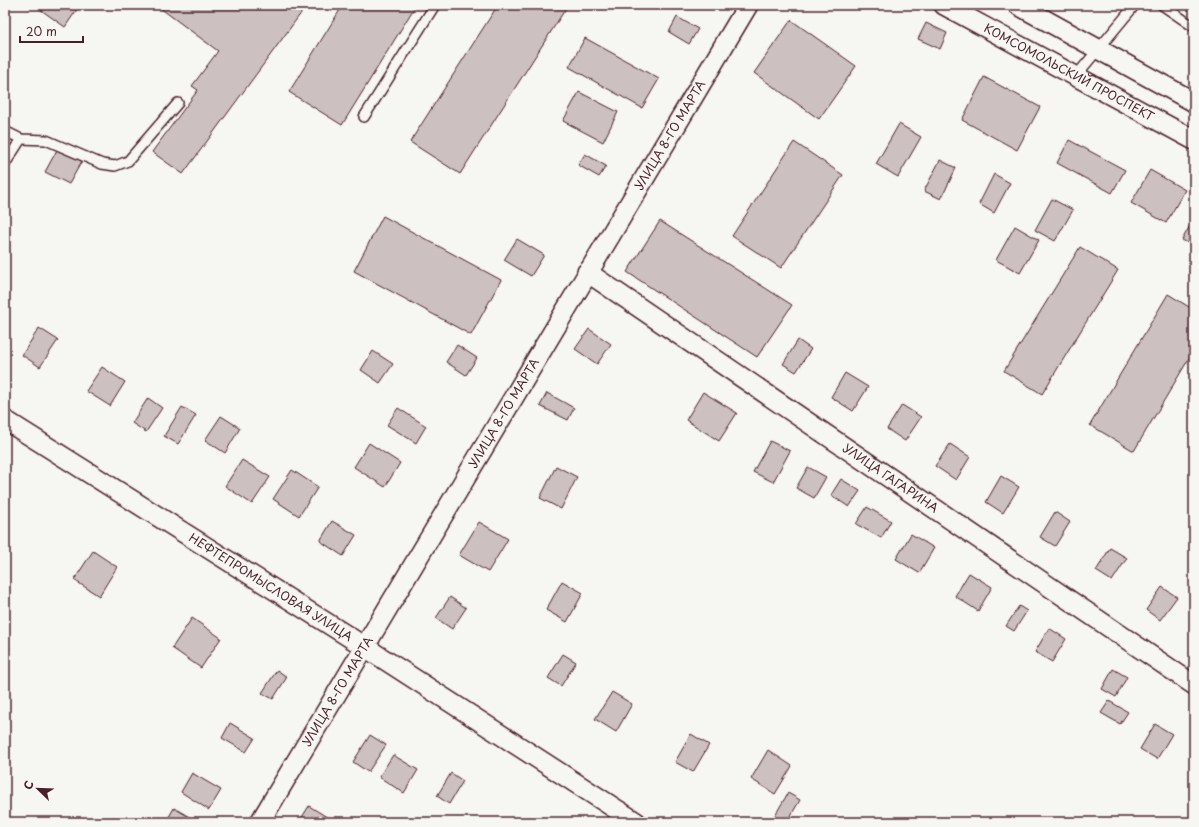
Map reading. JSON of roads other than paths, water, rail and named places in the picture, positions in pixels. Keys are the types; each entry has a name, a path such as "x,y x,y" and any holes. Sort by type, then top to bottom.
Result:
{"street":[{"name":"УЛИЦА 8-ГО МАРТА","path":"260,822 587,272 748,5"},
{"name":"КОМСОМОЛЬСКИЙ ПРОСПЕКТ","path":"944,5 1194,140"},
{"path":"1018,5 1194,102"},
{"name":"УЛИЦА ГАГАРИНА","path":"587,272 1194,685"},
{"name":"НЕФТЕПРОМЫСЛОВАЯ УЛИЦА","path":"5,420 365,647 636,822"}],"lane":[{"path":"364,117 435,5"},
{"path":"1076,76 1135,5"},
{"path":"1162,5 1194,27"},
{"path":"5,131 21,140 46,140 102,164 115,166 128,162 178,103"},
{"path":"5,164 21,140"}]}
